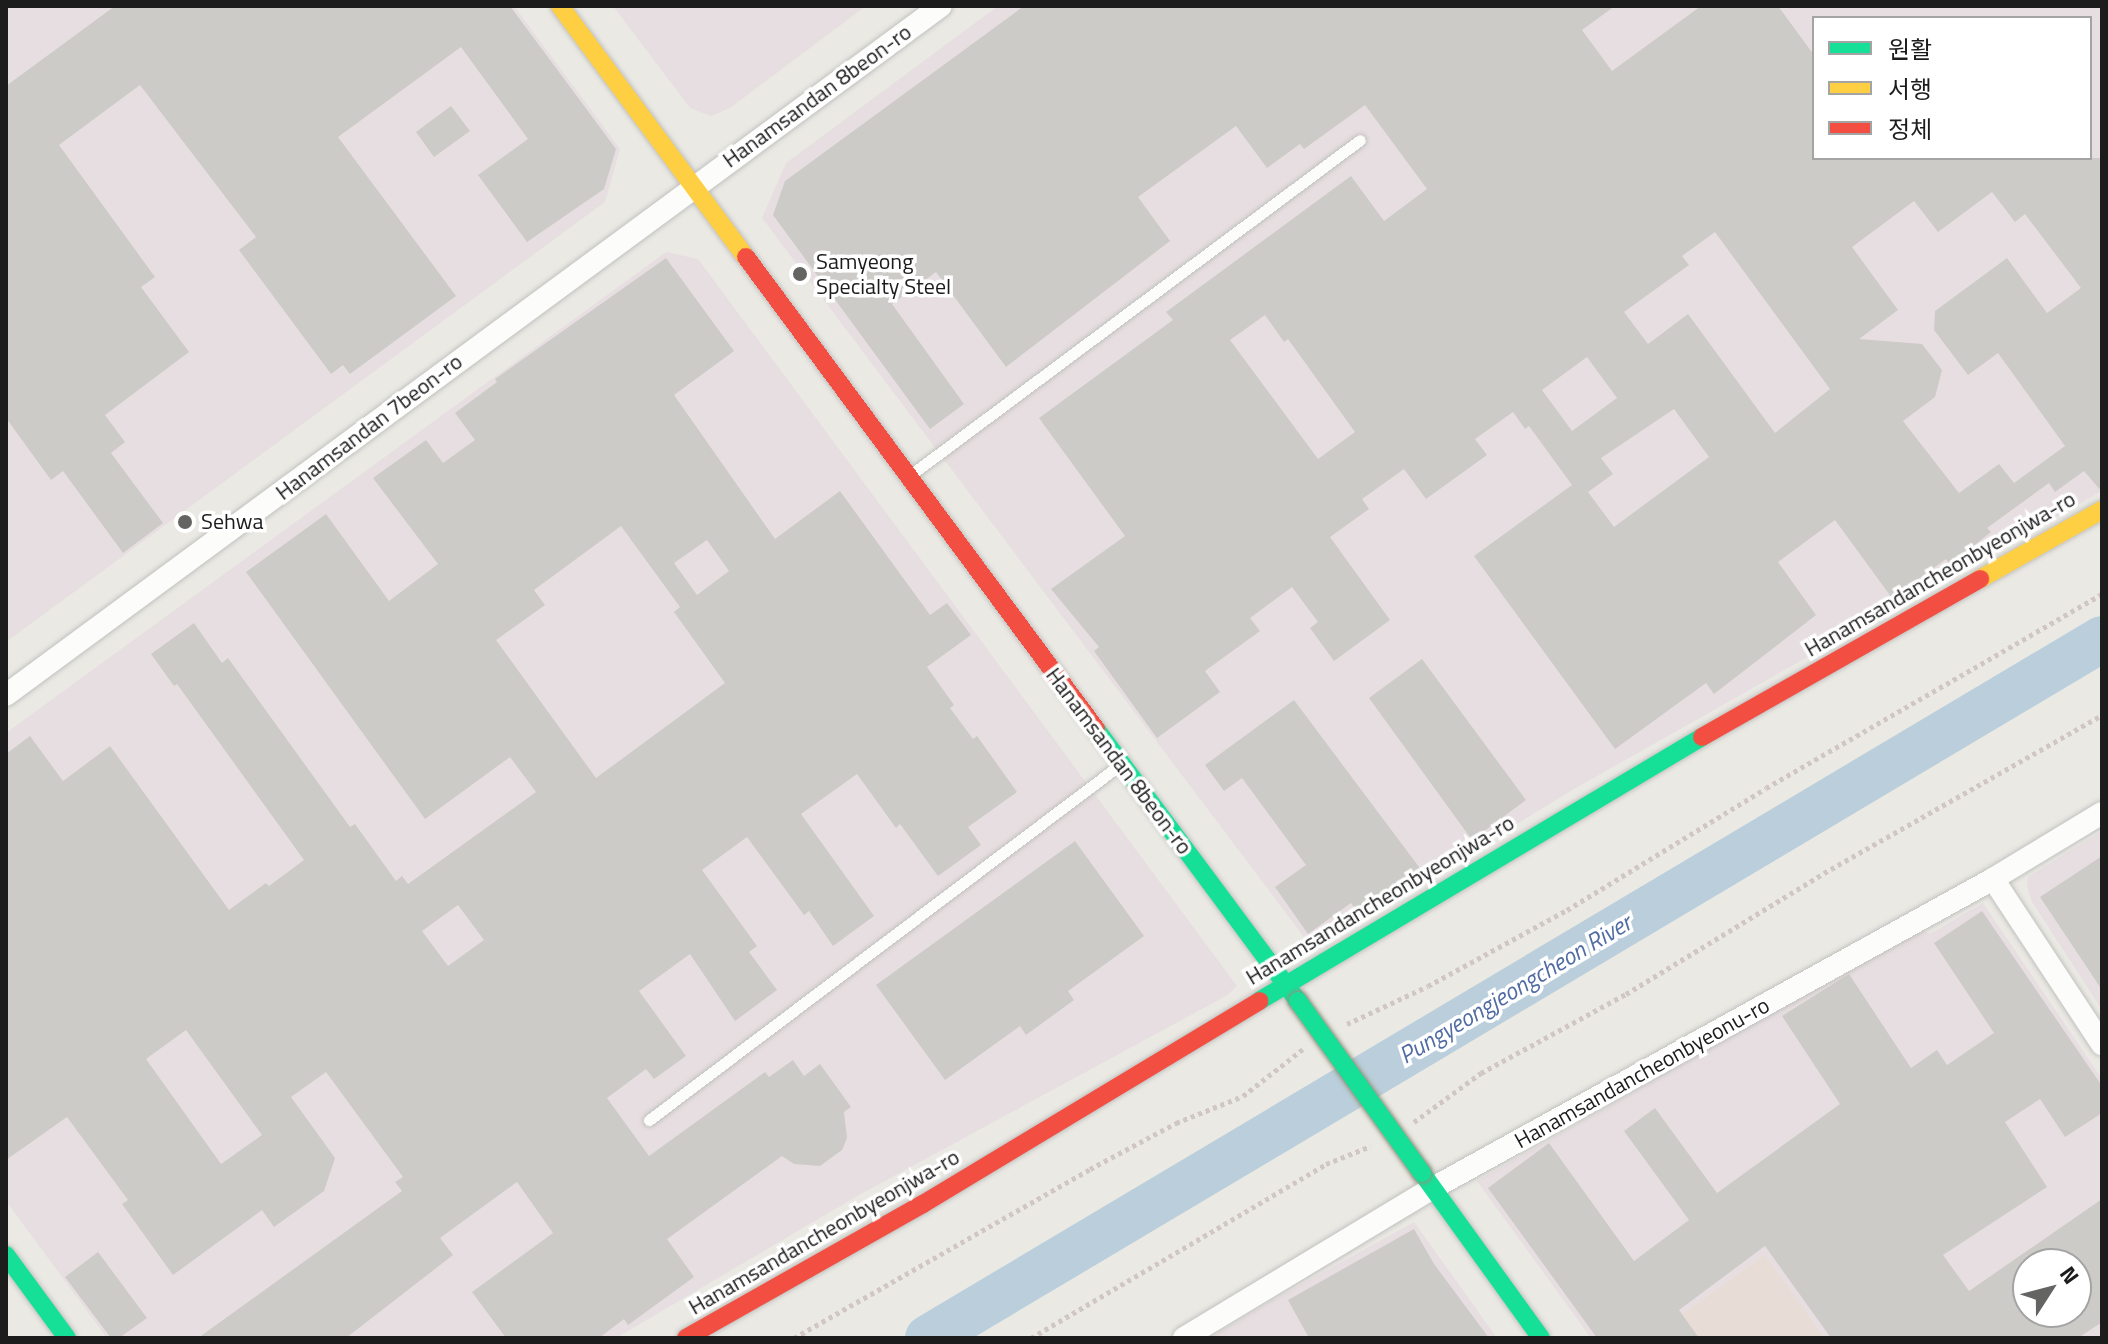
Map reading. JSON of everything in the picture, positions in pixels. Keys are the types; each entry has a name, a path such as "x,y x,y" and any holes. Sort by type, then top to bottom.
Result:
{"street":[{"name":"Hanamsandan 8beon-ro","path":"560,6 1286,984 1541,1338"},
{"name":"Hanamsandan 8beon-ro","path":"693,187 941,6"},
{"name":"Hanamsandan 7beon-ro","path":"6,695 693,187"},
{"name":"Hanamsandancheonbyeonjwa-ro","path":"686,1338 923,1204 1730,721 2102,510"},
{"name":"Hanamsandancheonbyeonu-ro","path":"1184,1338 1427,1181 1993,879 2102,813"},
{"path":"1993,879 2102,1044"},
{"path":"6,1255 67,1338"}],"lane":[{"path":"908,477 1360,140"},
{"path":"649,1120 1121,764"}],"path":[{"path":"1334,1030 1428,986 1567,910 1766,788 2102,594"},
{"path":"1402,1131 1481,1073 1626,994 1824,873 2102,715"},
{"path":"794,1338 1090,1169 1176,1123 1243,1096 1311,1043"},
{"path":"1031,1338 1326,1164 1383,1142"}],"shaded area":[{"path":"6,6 514,6 620,149 605,202 6,642"},
{"path":"613,6 866,6 730,108 711,116 690,108"},
{"path":"998,6 2102,6 2102,491 1574,789 1382,906 1310,945 762,218 786,163"},
{"path":"666,252 698,259 1237,986 1226,996 859,1195 616,1338 107,1338 6,1201 6,733"},
{"path":"2102,831 2102,1010 2032,902 2027,887 2028,877"},
{"path":"1983,903 2102,1079 2102,1338 1825,1338 1765,1254 1649,1338 1591,1338 1477,1181 1919,929 1930,934"},
{"path":"1414,1222 1497,1338 1210,1338 1273,1300"},
{"path":"1765,1254 1825,1338 1649,1338"}],"building":[{"path":"115,6 510,6 616,149 604,189 527,242 478,175 528,139 461,47 338,137 456,296 350,374 343,365 331,374 239,250 256,237 140,85 59,145 155,277 141,287 189,352 105,415 125,442 111,453 163,523 123,553 63,471 51,480 6,418 6,86"},
{"path":"1024,6 1615,6 1582,30 1612,71 1701,6 1778,6 1812,52 1812,160 2102,158 2102,492 2084,471 2055,492 2049,483 1987,528 1991,532 1950,565 1946,559 1892,598 1835,520 1778,562 1816,615 1714,694 1706,683 1615,749 1474,556 1572,485 1529,426 1525,429 1513,412 1475,439 1487,455 1426,499 1404,469 1362,499 1369,509 1330,537 1390,620 1334,661 1310,628 1318,622 1292,587 1250,618 1260,631 1205,671 1220,692 1157,738 1094,651 1099,647 1051,589 1125,536 1039,418 1173,320 1166,312 1351,176 1384,221 1427,189 1365,105 1304,149 1300,144 1267,168 1236,126 1138,197 1170,241 1006,367 936,272 892,304 964,404 930,429 773,215 785,181","holes":["1992,192 2015,222 2025,214 2081,288 2047,313 2007,258 1935,311 1934,330 1968,375 1998,353 2065,446 2014,483 1999,464 1959,493 1903,421 1935,397 1942,370 1922,344 1859,339 1898,310 1852,247 1914,201 1938,232","1715,232 1830,389 1775,433 1688,314 1648,344 1624,312 1689,265 1682,256","1265,315 1284,342 1288,339 1355,432 1318,459 1230,340","1587,357 1617,398 1572,431 1542,390","1674,409 1709,457 1614,527 1588,492 1613,474 1601,458"]},
{"path":"451,106 470,131 434,157 416,132"},
{"path":"666,258 734,351 674,395 775,539 840,491 930,615 947,603 971,635 927,667 954,705 950,708 973,739 977,736 1017,792 968,827 981,845 938,876 900,824 896,828 857,774 801,814 874,916 833,946 809,911 804,915 747,837 702,870 757,946 749,952 777,990 735,1021 690,954 639,991 686,1056 654,1079 646,1069 607,1098 649,1156 765,1072 769,1077 793,1060 804,1076 820,1064 851,1107 844,1112 847,1138 842,1150 820,1166 794,1164 782,1156 667,1239 694,1277 628,1325 624,1319 599,1338 506,1338 472,1292 553,1233 517,1182 440,1238 453,1255 346,1338 198,1338 402,1191 395,1182 403,1177 326,1072 291,1097 335,1158 324,1191 274,1227 262,1210 173,1275 122,1204 128,1200 67,1117 6,1160 6,754 30,736 63,781 110,746 229,910 266,883 269,886 304,860 177,684 174,686 151,654 194,623 222,663 228,658 350,827 355,824 396,881 402,876 408,884 536,792 510,757 425,819 246,572 326,514 389,601 438,564 373,478 426,440 443,463 475,440 455,413 497,382 495,379","holes":["621,526 680,607 674,612 725,683 596,778 496,640 545,605 534,590","707,540 729,571 697,595 674,563","458,905 484,940 448,966 422,931","186,1030 262,1135 221,1164 146,1059"]},
{"path":"1422,659 1526,800 1472,840 1369,698"},
{"path":"1294,700 1422,871 1356,910 1351,903 1308,934 1275,887 1306,865 1242,778 1224,791 1205,765"},
{"path":"1075,841 1144,936 1068,991 1074,1000 1026,1035 1020,1026 945,1080 876,985"},
{"path":"2102,856 2102,990 2040,897"},
{"path":"1982,911 2102,1086 2102,1113 2065,1137 2040,1099 2005,1122 2047,1187 1943,1255 1969,1291 2012,1261 2012,1328 2092,1328 2092,1248 2031,1248 2102,1199 2102,1322 2078,1338 1831,1338 1765,1246 1679,1310 1699,1338 1597,1338 1488,1188 1549,1143 1634,1261 1689,1220 1624,1131 1655,1108 1717,1193 1840,1104 1782,1016 1849,974 1911,1068 1937,1050 1947,1065 1994,1033 1934,943"},
{"path":"1414,1229 1434,1264 1489,1338 1309,1338 1288,1300"},
{"path":"98,1252 147,1318 119,1338 111,1338 65,1277"}],"waterway":[{"name":"Pungyeongjeongcheon River","path":"928,1338 2102,639"}],"traffic: fast":[{"path":"1096,729 1297,1000"},
{"path":"1259,1001 1702,737"},
{"path":"1298,1001 1422,1173"},
{"path":"1422,1173 1541,1338"},
{"path":"6,1255 67,1338"}],"traffic: slow":[{"path":"560,6 746,257"},
{"path":"1980,579 2102,510"}],"traffic: jam":[{"path":"746,257 1096,729"},
{"path":"1702,737 1980,579"},
{"path":"686,1338 923,1204 1259,1001"}],"place":[{"name":"Samyeong Specialty Steel","path":"800,274"},
{"name":"Sehwa","path":"185,522"}]}
